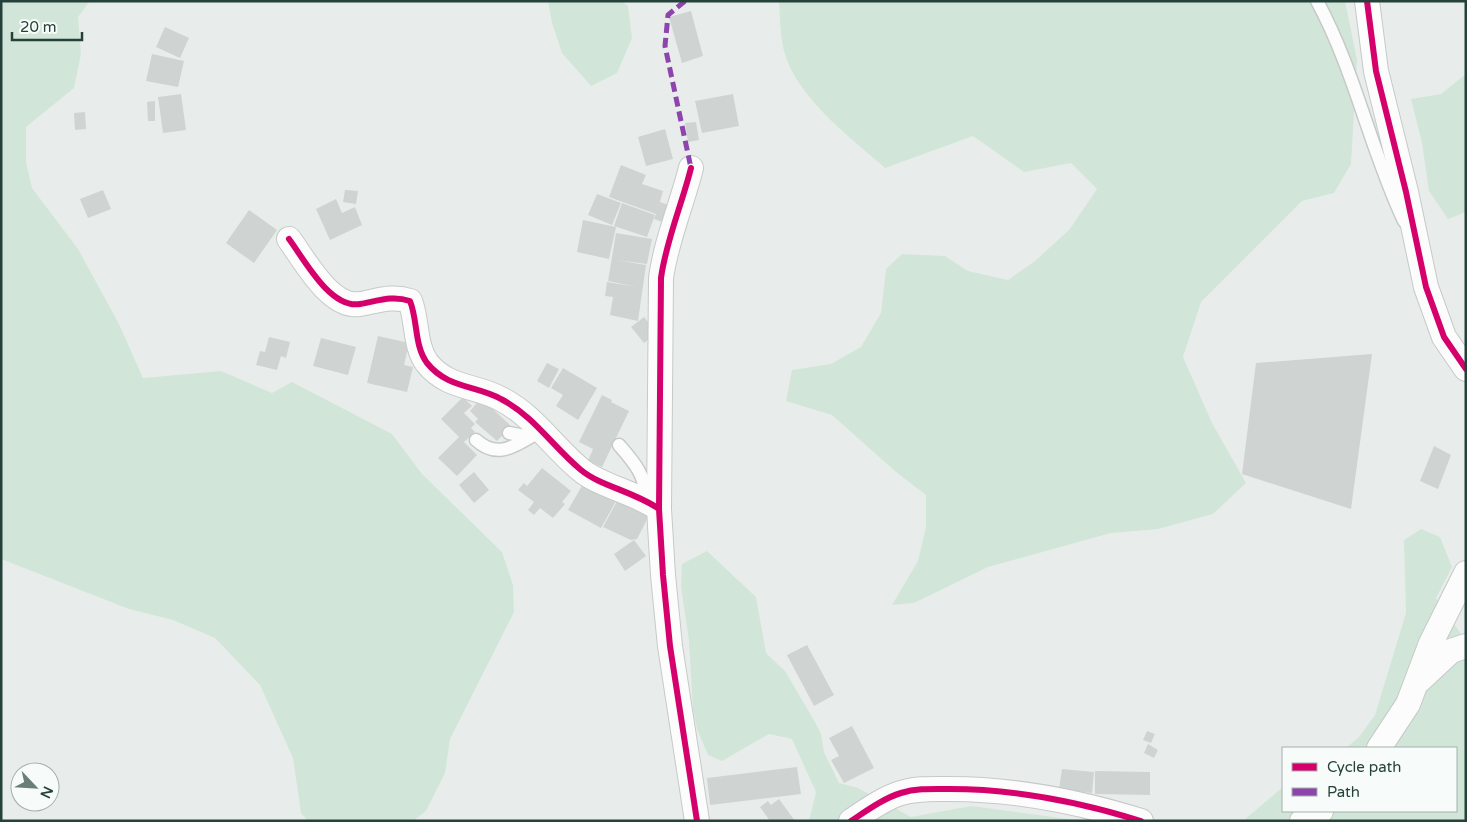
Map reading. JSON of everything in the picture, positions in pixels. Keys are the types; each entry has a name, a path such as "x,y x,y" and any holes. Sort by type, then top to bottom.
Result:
{"street":[{"path":"1367,1 1376,71 1426,287 1444,337 1466,369"},
{"path":"691,168 682,206 668,246 662,278 652,503 665,607 697,821"},
{"path":"289,239 318,281 341,299 358,304 384,298 400,298 410,301 414,312 421,352 428,364 456,385 487,392 502,399 536,434 582,471 652,503"},
{"path":"1380,747 1408,704 1431,643 1466,573"},
{"path":"1418,681 1451,651 1466,646"},
{"path":"851,821 899,794 920,789 963,789 1023,794 1097,807 1141,821"},
{"path":"1302,821 1319,812"}],"lane":[{"path":"1317,1 1336,36 1388,188 1419,255"},
{"path":"508,433 536,434"},
{"path":"476,440 488,450 496,451 508,449 536,434"},
{"path":"619,445 633,460 642,476 652,503"}],"green space":[{"path":"1,1 90,1 78,17 81,54 74,88 26,127 26,162 32,188 78,249 119,324 143,378 221,371 272,393 292,382 392,434 422,474 502,552 513,585 514,612 450,739 445,773 426,811 413,821 308,821 301,813 293,758 260,685 215,638 173,620 129,609 1,559"},
{"path":"548,1 622,1 628,6 632,38 617,73 591,86 562,53 552,23"},
{"path":"779,1 1345,1 1357,60 1351,164 1334,193 1302,201 1201,302 1183,357 1212,423 1246,483 1213,514 1158,529 1111,533 988,567 914,603 892,605 918,561 926,527 926,495 896,472 832,415 786,401 792,370 831,364 861,347 881,313 886,269 902,254 945,256 968,271 1008,280 1035,261 1069,230 1097,189 1071,163 1024,172 973,136 885,168 826,115 800,84 790,68 784,51"},
{"path":"1466,74 1466,212 1448,219 1429,191 1422,143 1411,99 1441,94"},
{"path":"1421,529 1440,537 1452,567 1436,598 1466,641 1466,821 1243,821 1282,788 1282,812 1457,812 1457,747 1347,747 1359,737 1375,715 1406,613 1404,540"},
{"path":"707,551 756,597 766,653 785,671 815,722 821,734 824,752 839,783 858,788 911,817 971,806 1083,821 809,821 816,792 792,739 769,734 722,761 708,755 697,729 693,709 689,641 681,587 682,564"}],"building":[{"path":"691,11 703,56 682,63 669,17"},
{"path":"165,27 189,38 180,58 156,47"},
{"path":"152,54 184,61 178,87 146,81"},
{"path":"181,94 186,130 163,133 158,97"},
{"path":"733,94 739,126 702,133 695,101"},
{"path":"155,101 155,121 148,121 147,102"},
{"path":"85,112 86,129 75,130 74,113"},
{"path":"696,122 699,140 688,142 685,123"},
{"path":"665,129 673,159 646,166 638,137"},
{"path":"621,165 646,175 642,184 663,191 660,202 675,207 669,224 654,219 656,214 609,197"},
{"path":"103,190 111,209 88,218 80,199"},
{"path":"345,190 358,191 356,204 343,202"},
{"path":"597,194 621,203 612,225 588,215"},
{"path":"336,199 342,213 355,207 362,225 330,240 316,209"},
{"path":"622,203 655,215 647,237 614,226"},
{"path":"249,210 277,230 254,263 226,243"},
{"path":"583,220 616,227 609,259 577,252"},
{"path":"616,233 652,239 647,264 616,260 646,265 638,321 610,315 613,297 605,296 607,282 637,287 608,281"},
{"path":"644,317 657,333 644,343 631,327"},
{"path":"378,336 409,343 404,365 413,367 407,392 367,383"},
{"path":"269,337 290,342 286,358 281,356 277,370 256,365 260,351 265,352"},
{"path":"321,338 356,347 348,375 313,366"},
{"path":"1372,354 1351,509 1242,474 1256,363"},
{"path":"547,363 559,369 549,388 537,381"},
{"path":"563,368 597,388 578,420 556,406 563,395 551,388"},
{"path":"602,395 629,411 602,467 588,461 593,449 579,442"},
{"path":"463,397 472,406 464,413 475,424 471,428 475,432 464,442 477,455 457,476 438,458 459,437 441,419"},
{"path":"481,398 511,426 497,441 475,422 478,419 470,411"},
{"path":"1434,446 1451,455 1438,489 1420,481"},
{"path":"542,468 571,491 562,502 565,504 553,518 540,508 534,515 528,510 534,502 518,490 524,483 527,486"},
{"path":"474,472 489,490 474,503 459,485"},
{"path":"587,477 620,494 601,528 568,510"},
{"path":"621,494 633,501 629,511 634,501 652,510 637,539 631,540 603,527"},
{"path":"634,540 646,556 625,571 614,554"},
{"path":"807,645 834,695 814,706 787,655"},
{"path":"852,726 874,768 844,783 831,760 839,756 829,738"},
{"path":"1147,731 1155,734 1151,743 1143,740"},
{"path":"1148,744 1158,750 1154,758 1144,753"},
{"path":"797,767 801,794 710,805 707,778"},
{"path":"1062,769 1094,772 1092,793 1059,789"},
{"path":"1095,771 1150,772 1150,795 1095,794"},
{"path":"779,799 795,821 770,821 760,807 768,801 771,805"}],"marked path":[{"path":"685,1 668,15 665,46 691,168"}],"cycle path":[{"path":"1367,1 1376,71 1406,192 1426,287 1444,337 1466,369"},
{"path":"691,168 663,264 661,278 659,509 670,646 697,821"},
{"path":"289,239 310,270 328,291 338,299 360,304 391,299 410,301 420,349 427,363 435,371 444,378 492,394 513,406 589,476 650,503 659,509"},
{"path":"851,821 888,798 913,790 925,789 999,791 1023,794 1095,808 1141,821"}]}
